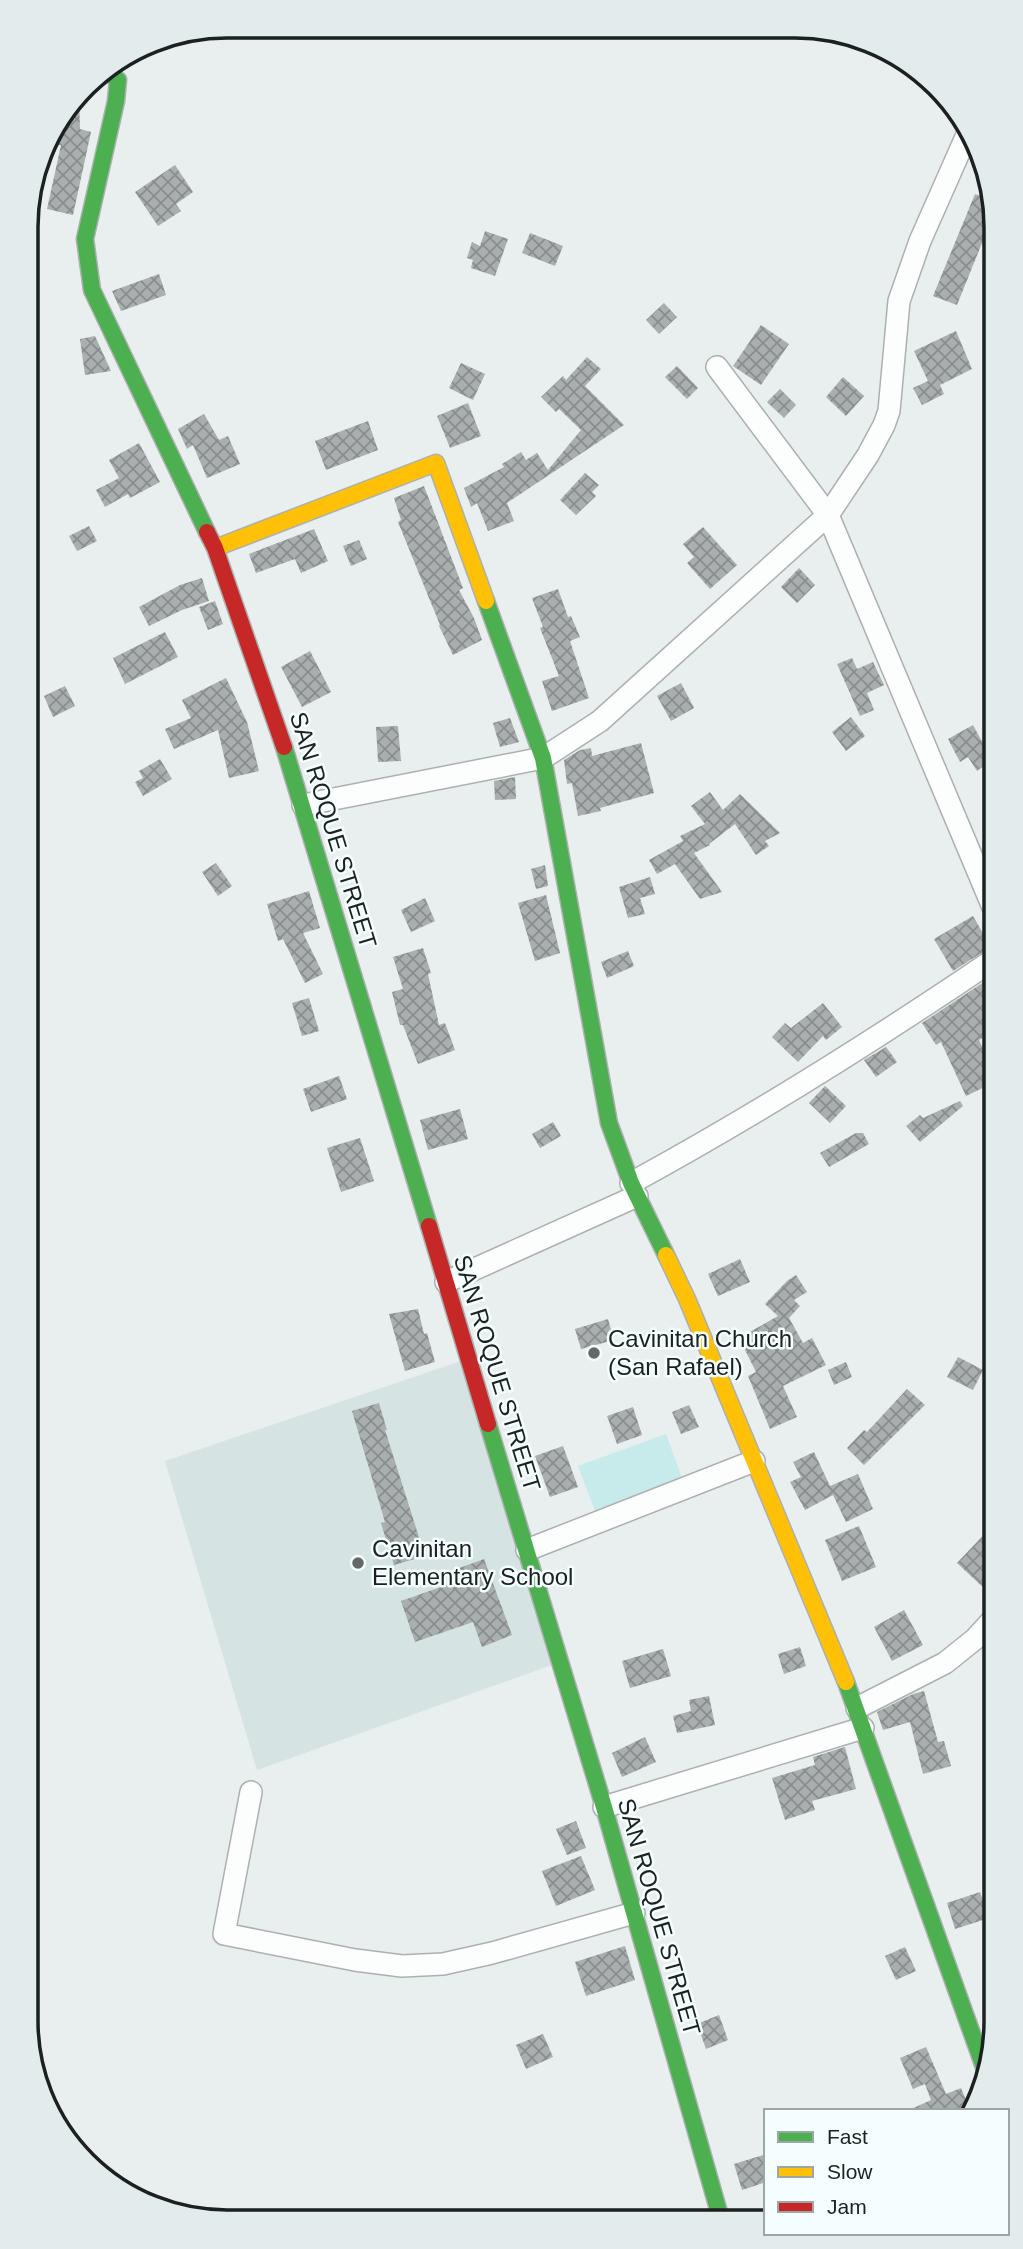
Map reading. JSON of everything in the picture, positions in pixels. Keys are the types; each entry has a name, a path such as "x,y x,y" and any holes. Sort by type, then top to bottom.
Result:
{"street":[{"name":"SAN ROQUE STREET","path":"114,77 118,80 116,101 85,239 92,290 215,548 276,720 604,1807 718,2210"},
{"path":"303,805 543,758 600,721 828,515 868,455 884,425 889,411 899,301 920,241 964,142"},
{"path":"718,367 828,515 984,886"},
{"path":"215,548 436,463 543,758 610,1123 634,1189 687,1299 860,1718 981,2057"},
{"path":"446,1282 634,1189 900,1024 984,966"},
{"path":"527,1550 754,1461"},
{"path":"604,1807 860,1718 945,1663 984,1629"},
{"path":"251,1792 224,1934 355,1960 402,1966 443,1964 634,1913"}],"shaded area":[{"name":"Cavinitan Elementary School","path":"461,1361 552,1665 257,1770 165,1461"},
{"path":"666,1434 682,1478 595,1511 578,1466"}],"building":[{"path":"79,110 80,129 91,132 73,215 47,209 59,145"},
{"path":"175,165 193,192 176,204 181,211 158,226 135,192"},
{"path":"975,194 982,197 984,244 982,243 957,305 933,296"},
{"path":"485,231 508,239 495,276 471,268 473,260 467,258 472,242 480,246"},
{"path":"530,233 563,246 555,266 522,253"},
{"path":"159,274 166,295 121,311 112,291"},
{"path":"664,303 677,317 659,334 646,320"},
{"path":"761,325 789,344 761,385 733,366"},
{"path":"956,331 972,369 940,385 944,394 922,405 913,388 928,381 914,351"},
{"path":"95,336 111,371 85,375 80,339"},
{"path":"587,357 601,369 585,386 624,425 507,503 514,521 488,531 477,503 471,507 464,488 504,467 502,464 521,452 526,460 537,453 548,470 581,430 559,409 556,412 541,397 563,376 566,380"},
{"path":"461,363 485,374 473,400 449,388"},
{"path":"677,366 698,388 687,399 665,377"},
{"path":"843,377 864,396 846,416 826,397"},
{"path":"780,389 796,405 784,418 767,402"},
{"path":"468,403 481,436 450,448 437,416"},
{"path":"204,414 219,440 228,436 240,464 207,478 193,445 187,449 178,429"},
{"path":"368,421 378,450 326,470 315,441"},
{"path":"139,443 160,482 130,498 128,494 105,507 96,490 119,478 109,460"},
{"path":"585,473 599,485 592,492 596,496 576,515 560,500"},
{"path":"424,486 463,588 459,590 482,640 453,655 398,522 401,520 394,498"},
{"path":"89,526 97,541 77,551 69,536"},
{"path":"703,527 737,565 710,589 687,563 694,557 683,544"},
{"path":"314,529 328,561 301,573 295,559 256,573 249,554"},
{"path":"359,540 367,559 351,566 343,546"},
{"path":"799,568 815,585 797,603 781,587"},
{"path":"202,578 209,601 149,626 139,607 180,585"},
{"path":"558,589 568,617 571,616 580,637 570,641 589,698 552,711 542,681 559,676 540,628 543,627 532,598"},
{"path":"215,601 223,624 208,630 199,607"},
{"path":"165,632 178,657 125,684 113,658"},
{"path":"310,651 331,692 302,707 281,667"},
{"path":"852,658 857,669 873,662 884,685 867,693 874,710 860,716 837,664"},
{"path":"226,678 247,722 259,771 229,778 218,730 174,749 165,729 191,718 182,700"},
{"path":"681,683 694,708 671,721 657,696"},
{"path":"65,686 75,706 53,717 44,696"},
{"path":"851,717 865,736 846,751 832,732"},
{"path":"510,718 519,742 500,747 493,723"},
{"path":"973,725 984,745 984,766 977,771 968,757 960,762 948,739"},
{"path":"398,726 401,761 378,762 376,727"},
{"path":"641,743 654,793 578,816 572,783 567,784 564,760 580,750 591,748 592,756"},
{"path":"160,759 172,779 143,796 135,782 143,778 139,771"},
{"path":"515,777 516,799 495,800 494,781"},
{"path":"710,792 723,810 740,794 780,833 765,841 769,846 756,855 735,824 710,845 694,853 722,892 700,899 675,864 657,874 649,860 683,841 680,836 705,824 691,806"},
{"path":"216,863 232,886 218,896 202,872"},
{"path":"545,865 548,886 536,889 531,869"},
{"path":"650,877 655,894 640,898 645,914 628,918 619,887"},
{"path":"309,891 320,928 303,933 323,974 305,983 283,939 278,941 267,904"},
{"path":"546,895 560,953 535,961 518,903"},
{"path":"425,898 435,921 411,932 401,910"},
{"path":"973,916 984,935 984,951 953,971 934,939"},
{"path":"423,948 431,973 428,974 439,1025 445,1023 455,1050 418,1064 403,1025 400,1025 392,992 403,989 393,957"},
{"path":"628,951 634,966 607,978 601,962"},
{"path":"984,982 984,1037 979,1040 984,1051 984,1087 966,1096 941,1042 936,1045 922,1023"},
{"path":"309,998 319,1031 302,1036 292,1003"},
{"path":"823,1003 842,1027 826,1040 823,1036 798,1062 772,1037 785,1023 791,1028"},
{"path":"886,1047 897,1062 876,1077 864,1060"},
{"path":"339,1076 347,1099 311,1112 303,1089"},
{"path":"825,1086 846,1106 830,1123 809,1103"},
{"path":"960,1101 963,1106 920,1142 906,1126 920,1115 923,1118"},
{"path":"460,1109 468,1139 428,1150 420,1120"},
{"path":"553,1122 561,1136 540,1148 532,1134"},
{"path":"856,1133 863,1133 869,1144 829,1167 820,1153"},
{"path":"360,1138 374,1181 341,1192 327,1148"},
{"path":"740,1259 750,1282 718,1296 708,1274"},
{"path":"796,1275 807,1292 794,1300 800,1306 789,1318 803,1343 812,1338 826,1365 783,1386 797,1417 770,1429 748,1376 756,1372 739,1338 778,1316 765,1304"},
{"path":"418,1309 435,1362 405,1371 389,1314"},
{"path":"608,1319 614,1340 581,1349 575,1329"},
{"path":"958,1357 983,1370 973,1390 947,1377"},
{"path":"846,1362 852,1377 834,1385 828,1370"},
{"path":"907,1389 925,1405 864,1465 847,1448 864,1430 867,1432"},
{"path":"379,1403 425,1556 394,1565 381,1523 385,1522 352,1411"},
{"path":"689,1405 699,1427 681,1434 672,1412"},
{"path":"633,1407 642,1435 617,1444 607,1416"},
{"path":"563,1446 578,1487 550,1497 535,1456"},
{"path":"814,1452 830,1486 858,1474 873,1509 846,1522 833,1495 805,1510 790,1482 801,1477 793,1462"},
{"path":"859,1526 876,1567 842,1581 825,1540"},
{"path":"984,1535 984,1588 957,1563"},
{"path":"484,1559 512,1635 482,1647 473,1622 415,1642 401,1601 458,1581 454,1570"},
{"path":"904,1610 923,1645 892,1661 874,1627"},
{"path":"800,1647 806,1666 784,1674 778,1654"},
{"path":"663,1649 671,1676 630,1688 622,1661"},
{"path":"924,1691 938,1742 944,1741 951,1766 923,1774 910,1722 883,1730 877,1712"},
{"path":"709,1696 715,1725 677,1733 673,1716 691,1711 689,1700"},
{"path":"645,1737 656,1762 622,1777 612,1753"},
{"path":"845,1747 856,1789 812,1801 815,1810 785,1820 772,1778 815,1765 813,1757"},
{"path":"576,1821 586,1848 567,1855 556,1829"},
{"path":"581,1856 595,1890 556,1906 542,1871"},
{"path":"980,1892 984,1904 984,1920 955,1929 947,1903"},
{"path":"625,1946 635,1980 586,1996 575,1962"},
{"path":"905,1947 916,1971 896,1980 885,1956"},
{"path":"719,2015 728,2040 706,2049 697,2024"},
{"path":"543,2034 553,2057 526,2069 516,2045"},
{"path":"926,2047 946,2094 961,2088 966,2101 962,2109 911,2109 931,2100 925,2084 913,2089 900,2058"},
{"path":"764,2155 764,2183 742,2190 734,2164"}],"traffic: fast":[{"path":"114,77 118,80 116,101 85,239 92,290 207,532"},
{"path":"486,601 543,758 609,1123 631,1183 666,1255"},
{"path":"284,747 429,1226"},
{"path":"488,1424 604,1807 718,2210"},
{"path":"846,1682 981,2058"}],"traffic: slow":[{"path":"215,548 436,463 486,601"},
{"path":"666,1255 687,1299 846,1682"}],"traffic: jam":[{"path":"207,532 215,548 284,747"},
{"path":"429,1226 488,1424"}],"place":[{"name":"Cavinitan Church (San Rafael)","path":"594,1353"},
{"name":"Cavinitan Elementary School","path":"358,1563"}]}
